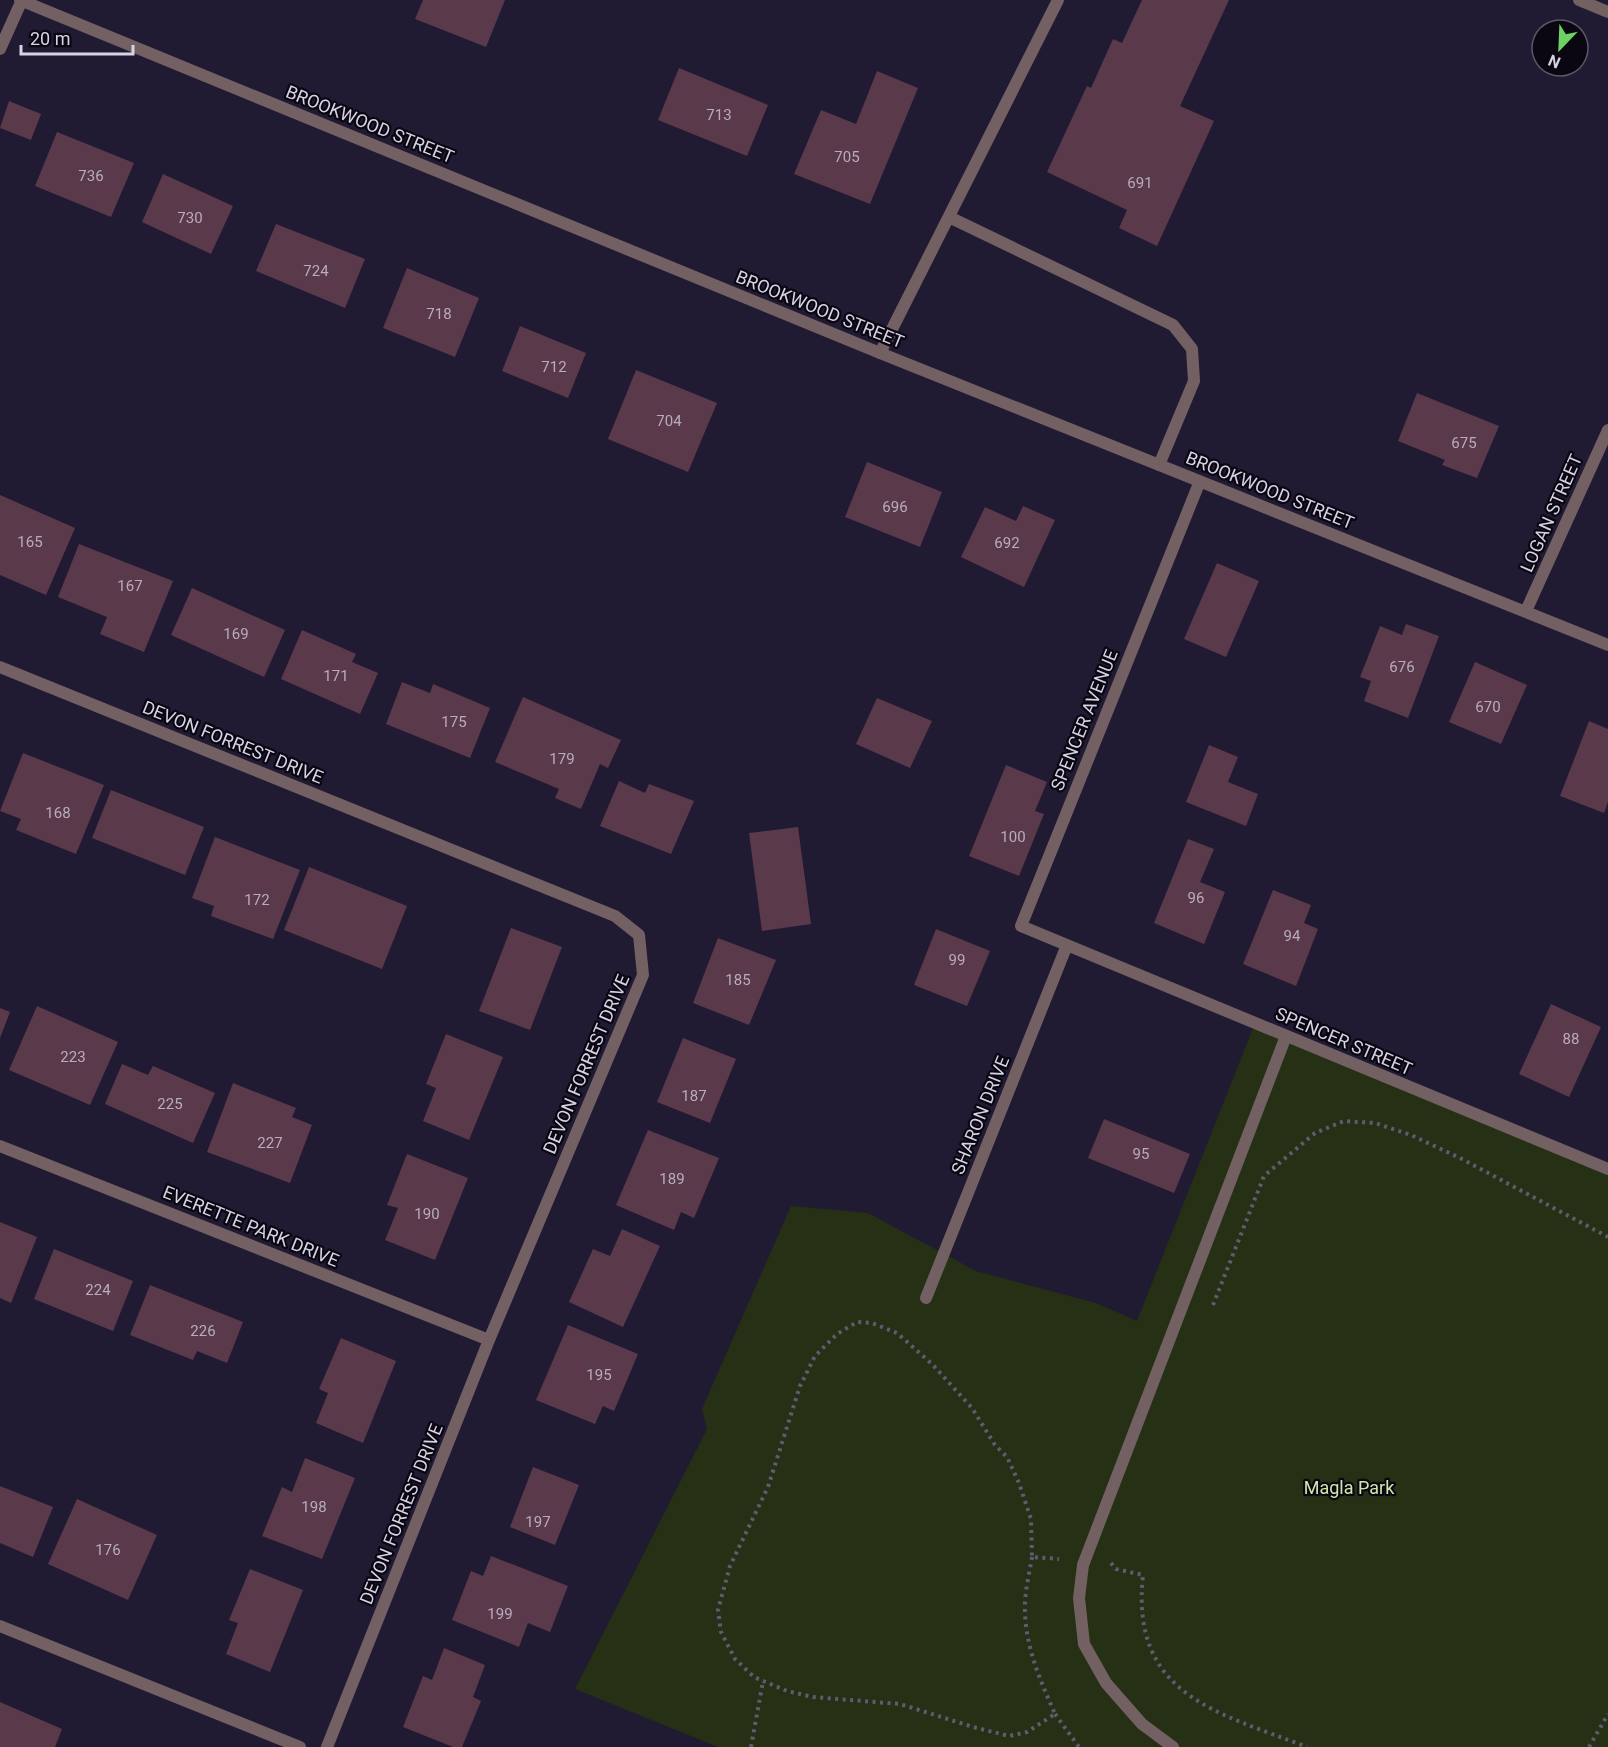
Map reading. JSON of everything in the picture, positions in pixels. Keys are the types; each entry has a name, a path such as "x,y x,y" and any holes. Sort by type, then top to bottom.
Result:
{"street":[{"path":"0,49 21,0"},
{"name":"BROOKWOOD STREET","path":"21,0 880,353 1608,645"},
{"path":"880,353 1058,0"},
{"path":"1579,0 1608,12"},
{"path":"949,217 1173,326 1192,349 1194,381 1159,465"},
{"name":"LOGAN STREET","path":"1526,611 1608,430"},
{"name":"SPENCER AVENUE","path":"1067,945 1021,926 1200,481"},
{"name":"DEVON FORREST DRIVE","path":"0,667 615,916 639,934 643,975 489,1340 327,1747"},
{"name":"SPENCER STREET","path":"1067,945 1608,1169"},
{"name":"SHARON DRIVE","path":"926,1298 1067,945"},
{"path":"1173,1747 1142,1724 1106,1683 1084,1644 1079,1598 1083,1565 1286,1036"},
{"name":"EVERETTE PARK DRIVE","path":"0,1146 489,1340"},
{"path":"0,1626 300,1747"}],"path":[{"path":"1211,1310 1264,1176 1315,1132 1344,1121 1375,1123 1411,1135 1462,1159 1608,1238"},
{"path":"1055,1714 1027,1732 1009,1736 900,1704 813,1697 787,1691 754,1677 735,1659 721,1632 718,1610 730,1566 768,1487 800,1386 815,1356 837,1334 857,1322 872,1323 897,1333 932,1364 972,1408 995,1445 1007,1457 1031,1519 1032,1557 1024,1611 1029,1645 1041,1682 1055,1714 1079,1747"},
{"path":"1114,1555 1110,1565 1116,1569 1143,1575 1141,1594 1144,1627 1152,1653 1170,1679 1190,1697 1209,1709 1307,1747"},
{"path":"1032,1557 1066,1560"},
{"path":"751,1747 763,1680"},
{"path":"1589,1747 1608,1714"}],"green space":[{"name":"Magla Park","path":"1255,1023 1608,1169 1608,1747 718,1747 575,1689 707,1429 702,1409 791,1206 868,1213 976,1271 1096,1303 1137,1321"}],"building":[{"path":"423,0 505,0 486,47 415,19"},
{"path":"1142,0 1229,0 1180,106 1214,121 1157,246 1119,228 1127,210 1047,172 1087,86 1091,88 1113,39 1122,43"},
{"path":"679,68 768,105 747,156 658,120"},
{"path":"877,71 918,88 870,204 794,174 821,110 856,124"},
{"path":"9,101 41,114 31,140 0,128"},
{"path":"57,132 134,163 111,217 35,186"},
{"path":"163,174 233,206 211,254 142,222"},
{"path":"276,224 365,259 345,308 256,271"},
{"path":"407,268 479,298 455,357 383,328"},
{"path":"520,326 586,353 568,398 502,371"},
{"path":"636,370 717,403 688,472 608,439"},
{"path":"1417,393 1499,426 1477,478 1442,465 1445,460 1398,441"},
{"path":"867,462 942,492 920,547 845,517"},
{"path":"0,495 75,528 46,595 0,575"},
{"path":"1023,506 1055,520 1024,587 961,557 985,507 1016,521"},
{"path":"79,544 173,581 144,652 100,634 107,617 58,597"},
{"path":"1217,563 1259,581 1226,657 1184,639"},
{"path":"192,588 285,630 264,677 171,635"},
{"path":"1406,624 1439,636 1408,718 1364,701 1371,681 1360,677 1380,626 1402,635"},
{"path":"302,630 356,654 352,662 378,673 360,714 281,679"},
{"path":"1475,662 1527,685 1501,744 1449,722"},
{"path":"402,682 430,693 433,684 490,708 470,758 386,724"},
{"path":"523,697 621,740 608,768 600,764 581,809 555,798 559,789 495,762"},
{"path":"877,698 932,721 910,768 856,744"},
{"path":"1589,721 1608,729 1608,802 1604,813 1560,796"},
{"path":"1209,745 1238,757 1228,782 1258,794 1246,826 1186,802"},
{"path":"23,753 104,785 76,854 16,830 21,819 0,811"},
{"path":"1006,765 1047,782 1035,811 1044,814 1019,876 969,856"},
{"path":"619,781 645,793 649,784 694,801 671,854 600,826"},
{"path":"111,790 204,827 185,875 92,838"},
{"path":"798,827 811,924 762,931 749,833"},
{"path":"215,837 300,870 273,939 211,916 214,906 192,898"},
{"path":"1188,839 1214,849 1200,882 1225,892 1204,944 1154,923"},
{"path":"309,867 407,906 382,969 284,930"},
{"path":"1273,890 1311,905 1304,923 1318,929 1296,986 1243,964"},
{"path":"511,928 562,947 530,1030 479,1011"},
{"path":"936,929 990,951 967,1006 914,985"},
{"path":"718,938 776,960 749,1025 693,1003"},
{"path":"1551,1004 1601,1027 1569,1097 1519,1074"},
{"path":"37,1006 118,1042 90,1105 9,1070"},
{"path":"0,1008 10,1012 0,1038"},
{"path":"446,1034 503,1057 469,1140 423,1121 436,1088 426,1084"},
{"path":"683,1038 736,1059 710,1123 657,1102"},
{"path":"122,1064 148,1075 153,1066 215,1093 193,1143 105,1104"},
{"path":"233,1083 296,1108 292,1117 312,1125 290,1183 207,1152"},
{"path":"1104,1119 1190,1154 1174,1193 1088,1158"},
{"path":"648,1130 719,1158 694,1218 681,1212 674,1230 616,1205"},
{"path":"407,1154 468,1178 435,1260 385,1240 398,1208 387,1205"},
{"path":"0,1222 37,1237 11,1303 0,1298"},
{"path":"622,1229 660,1246 623,1327 569,1302 593,1249 610,1256"},
{"path":"54,1249 133,1281 113,1331 34,1299"},
{"path":"150,1285 243,1322 227,1363 197,1351 193,1360 130,1335"},
{"path":"568,1325 638,1354 614,1411 603,1406 595,1424 536,1400"},
{"path":"341,1338 396,1361 363,1443 316,1423 328,1393 319,1389"},
{"path":"305,1458 355,1478 322,1559 262,1536 282,1487 292,1492"},
{"path":"533,1467 579,1485 555,1545 510,1527"},
{"path":"0,1486 53,1507 33,1557 0,1543"},
{"path":"77,1499 157,1535 128,1600 48,1564"},
{"path":"491,1556 568,1586 550,1632 528,1623 519,1647 452,1620 471,1571 483,1576"},
{"path":"250,1569 303,1590 270,1672 226,1654 238,1623 229,1620"},
{"path":"444,1648 485,1665 473,1697 481,1701 462,1747 453,1747 403,1727 423,1676 432,1680"},
{"path":"0,1702 62,1729 55,1747 0,1747"}]}
